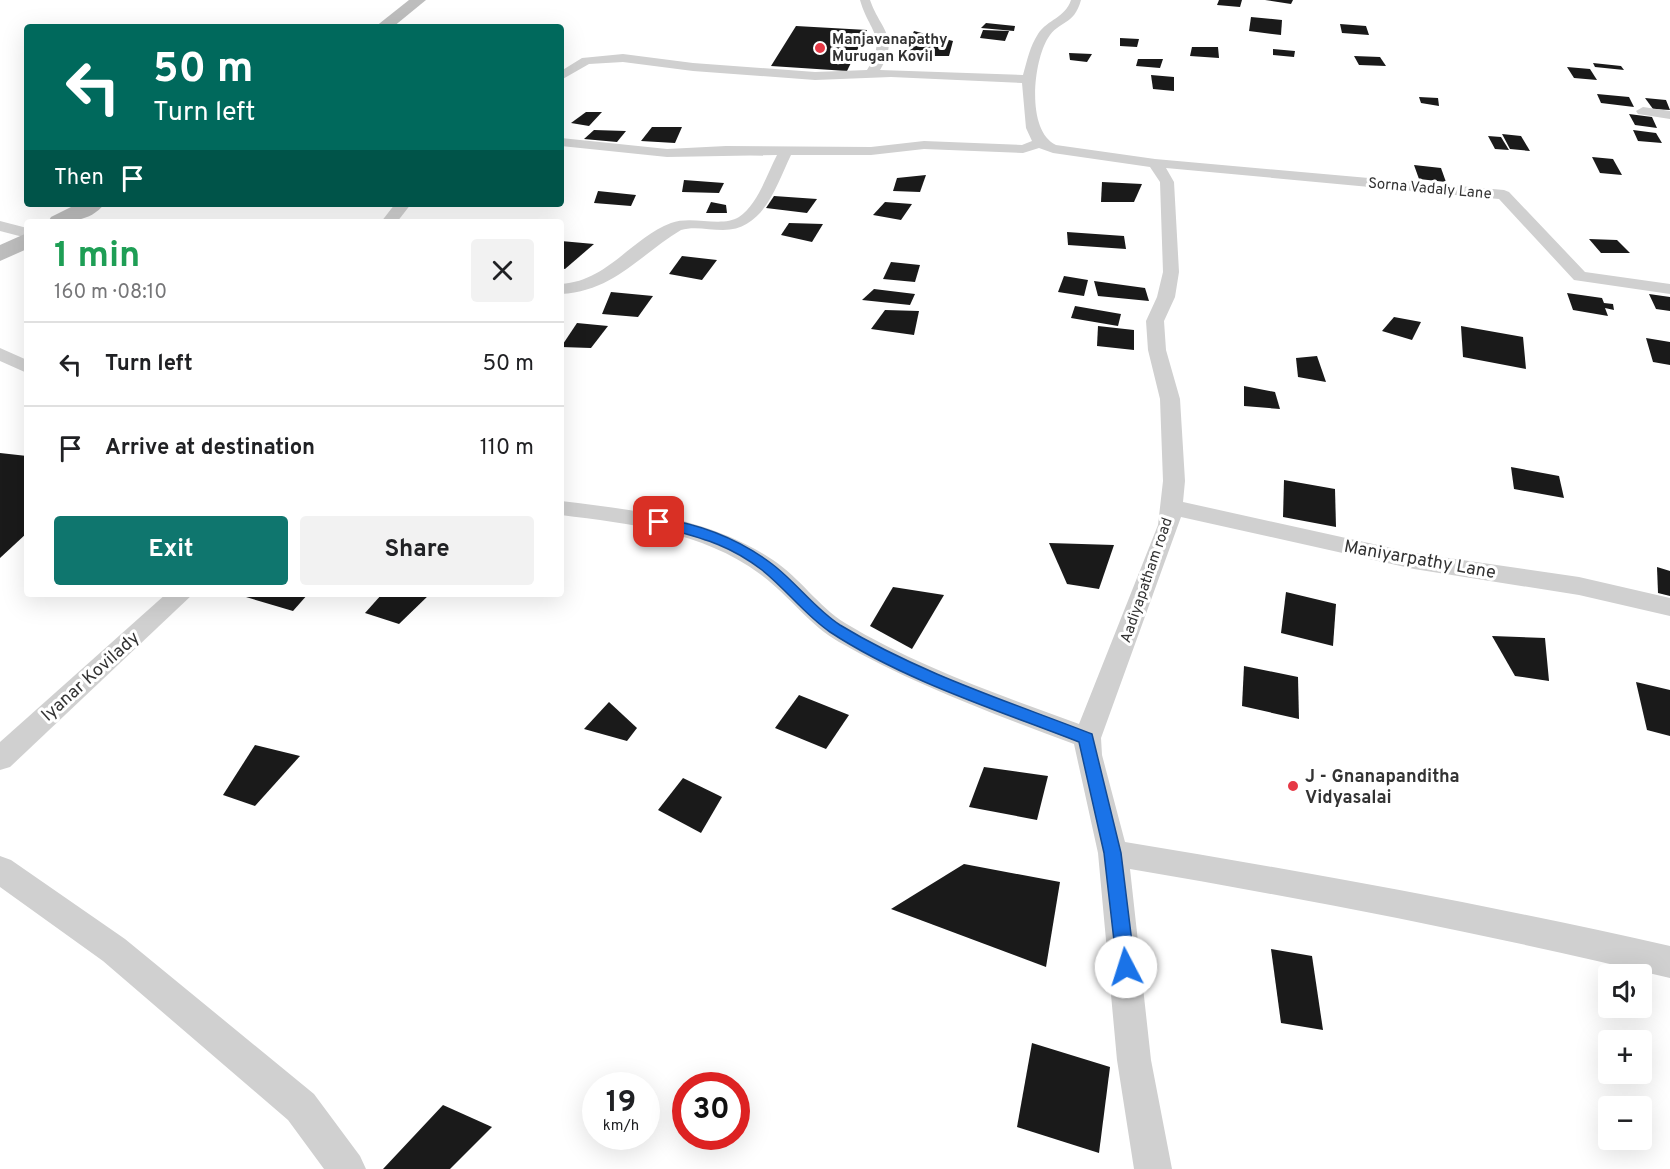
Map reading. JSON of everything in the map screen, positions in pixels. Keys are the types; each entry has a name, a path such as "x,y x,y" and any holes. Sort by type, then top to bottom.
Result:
{"main road":[{"path":"387,24 419,0"},
{"path":"66,219 88,207"},
{"path":"0,254 24,242"}],"street":[{"path":"865,0 868,14 885,38 884,55 871,74"},
{"path":"1076,0 1071,13 1044,34 1034,56 1028,79 1033,128 1040,143 1053,149 1155,163"},
{"path":"564,74 586,61 623,58 693,67 815,76 871,74 1028,79"},
{"path":"1643,111 1670,115"},
{"path":"564,142 667,153 871,151 924,145 1023,149 1040,143"},
{"path":"564,288 588,283 620,269 660,234 680,224 716,225 742,222 755,211 786,151"},
{"name":"Sorna Vadaly Lane","path":"1155,163 1504,195 1580,276 1670,290"},
{"name":"Aadiyapatham road","path":"1087,738 1169,525 1174,481 1170,399 1157,350 1155,321 1166,297 1171,272 1170,243 1167,182 1155,163"},
{"path":"392,219 402,207"},
{"path":"0,226 24,232"},
{"path":"0,354 24,366"},
{"name":"Maniyarpathy Lane","path":"1171,507 1414,561 1579,586 1670,607"},
{"path":"564,508 680,526 724,540 767,567 834,627 881,654 941,684 1087,738 1088,755 1113,853 1122,921 1134,1060 1153,1169"},
{"name":"Iyanar Kovilady","path":"0,759 178,597"},
{"path":"1113,853 1346,892 1534,930 1670,962"},
{"path":"0,870 114,950 301,1107 347,1169"}],"building":[{"path":"1219,0 1242,0 1240,7 1217,5"},
{"path":"1265,0 1293,0 1291,4"},
{"path":"1251,17 1282,20 1281,35 1249,31"},
{"path":"986,23 1015,26 1014,31 981,28"},
{"path":"1340,24 1366,26 1369,35 1342,33"},
{"name":"Manjavanapathy Murugan Kovil","path":"796,26 867,30 847,71 771,66"},
{"path":"983,30 1009,31 1005,41 980,38"},
{"path":"914,31 953,41 949,56 903,56"},
{"path":"1120,38 1139,39 1137,47 1120,46"},
{"path":"1192,47 1218,47 1219,58 1190,56"},
{"path":"1273,49 1295,51 1294,57 1273,55"},
{"path":"1069,53 1092,54 1087,62 1070,60"},
{"path":"1354,56 1380,57 1386,66 1359,65"},
{"path":"1138,59 1163,59 1160,68 1136,66"},
{"path":"1593,63 1621,66 1624,70 1595,67"},
{"path":"1567,67 1590,69 1597,80 1574,78"},
{"path":"1151,75 1174,77 1174,91 1153,89"},
{"path":"1597,94 1629,97 1634,107 1601,103"},
{"path":"1419,97 1438,98 1439,106 1421,103"},
{"path":"1645,98 1666,100 1670,110 1653,109"},
{"path":"586,112 602,112 589,126 571,123"},
{"path":"1629,114 1652,117 1657,128 1635,125"},
{"path":"652,127 682,127 675,143 641,141"},
{"path":"594,130 626,131 617,142 584,139"},
{"path":"1633,130 1656,133 1662,143 1638,141"},
{"path":"1502,134 1521,136 1530,151 1510,149"},
{"path":"1488,136 1501,137 1509,150 1495,149"},
{"path":"1592,157 1613,159 1622,175 1600,173"},
{"path":"1414,165 1441,168 1446,182 1419,179"},
{"path":"926,175 920,192 893,191 897,178"},
{"path":"684,180 724,183 719,193 682,192"},
{"path":"1102,182 1142,184 1134,202 1101,202"},
{"path":"598,191 636,195 631,206 594,203"},
{"path":"774,196 817,199 807,213 766,208"},
{"path":"711,202 726,205 727,213 706,213"},
{"path":"885,202 912,204 901,220 873,215"},
{"path":"789,223 823,224 812,242 781,235"},
{"path":"1067,232 1124,236 1126,249 1068,245"},
{"path":"1589,239 1617,240 1630,253 1601,253"},
{"path":"564,241 594,244 565,269"},
{"path":"682,256 717,260 702,280 669,274"},
{"path":"891,262 920,265 915,282 883,279"},
{"path":"1064,276 1088,280 1084,296 1058,292"},
{"path":"1094,281 1145,288 1149,301 1098,296"},
{"path":"874,289 915,294 910,305 862,300"},
{"path":"611,292 653,296 638,317 602,314"},
{"path":"1567,293 1602,298 1604,303 1613,304 1614,310 1605,308 1608,316 1573,310"},
{"path":"1649,294 1670,297 1670,311 1656,309"},
{"path":"1075,306 1121,314 1118,326 1071,318"},
{"path":"885,310 919,311 914,335 871,329"},
{"path":"1394,317 1421,322 1412,340 1382,331"},
{"path":"577,323 608,326 591,348 564,347 564,342"},
{"path":"1098,326 1134,330 1134,350 1097,346"},
{"path":"1461,326 1523,337 1526,369 1463,357"},
{"path":"1646,338 1670,342 1670,365 1653,362"},
{"path":"1317,356 1326,382 1298,377 1296,358"},
{"path":"1244,386 1275,392 1280,409 1244,406"},
{"path":"0,453 24,456 24,536 0,558"},
{"path":"1511,467 1559,476 1564,498 1514,489"},
{"path":"1284,480 1335,489 1336,527 1283,517"},
{"path":"1049,543 1114,545 1099,589 1067,584"},
{"path":"1657,567 1670,571 1670,596 1658,593"},
{"path":"893,587 944,595 912,649 870,626"},
{"path":"1286,592 1336,604 1333,646 1281,633"},
{"path":"246,597 305,597 293,611"},
{"path":"379,597 427,597 399,624 365,613"},
{"path":"1492,636 1545,638 1549,681 1515,676"},
{"path":"1244,666 1298,677 1299,719 1242,706"},
{"path":"1636,682 1670,690 1670,736 1647,730"},
{"path":"799,695 849,715 826,749 775,728"},
{"path":"609,702 637,728 627,741 584,729"},
{"path":"255,745 300,756 255,806 223,795"},
{"path":"984,767 1048,776 1037,820 969,807"},
{"path":"683,778 722,797 701,833 658,810"},
{"path":"964,864 1060,882 1046,967 891,909"},
{"path":"1271,949 1312,956 1323,1030 1281,1023"},
{"path":"1032,1043 1110,1067 1099,1153 1017,1127"},
{"path":"443,1105 492,1127 450,1169 383,1169"}],"place":[{"name":"Manjavanapathy Murugan Kovil","path":"820,48"},
{"name":"J - Gnanapanditha Vidyasalai","path":"1293,786"}],"route":[{"path":"659,522 724,540 767,567 834,627 881,654 941,684 1087,738 1088,755 1113,853 1126,967"}]}
